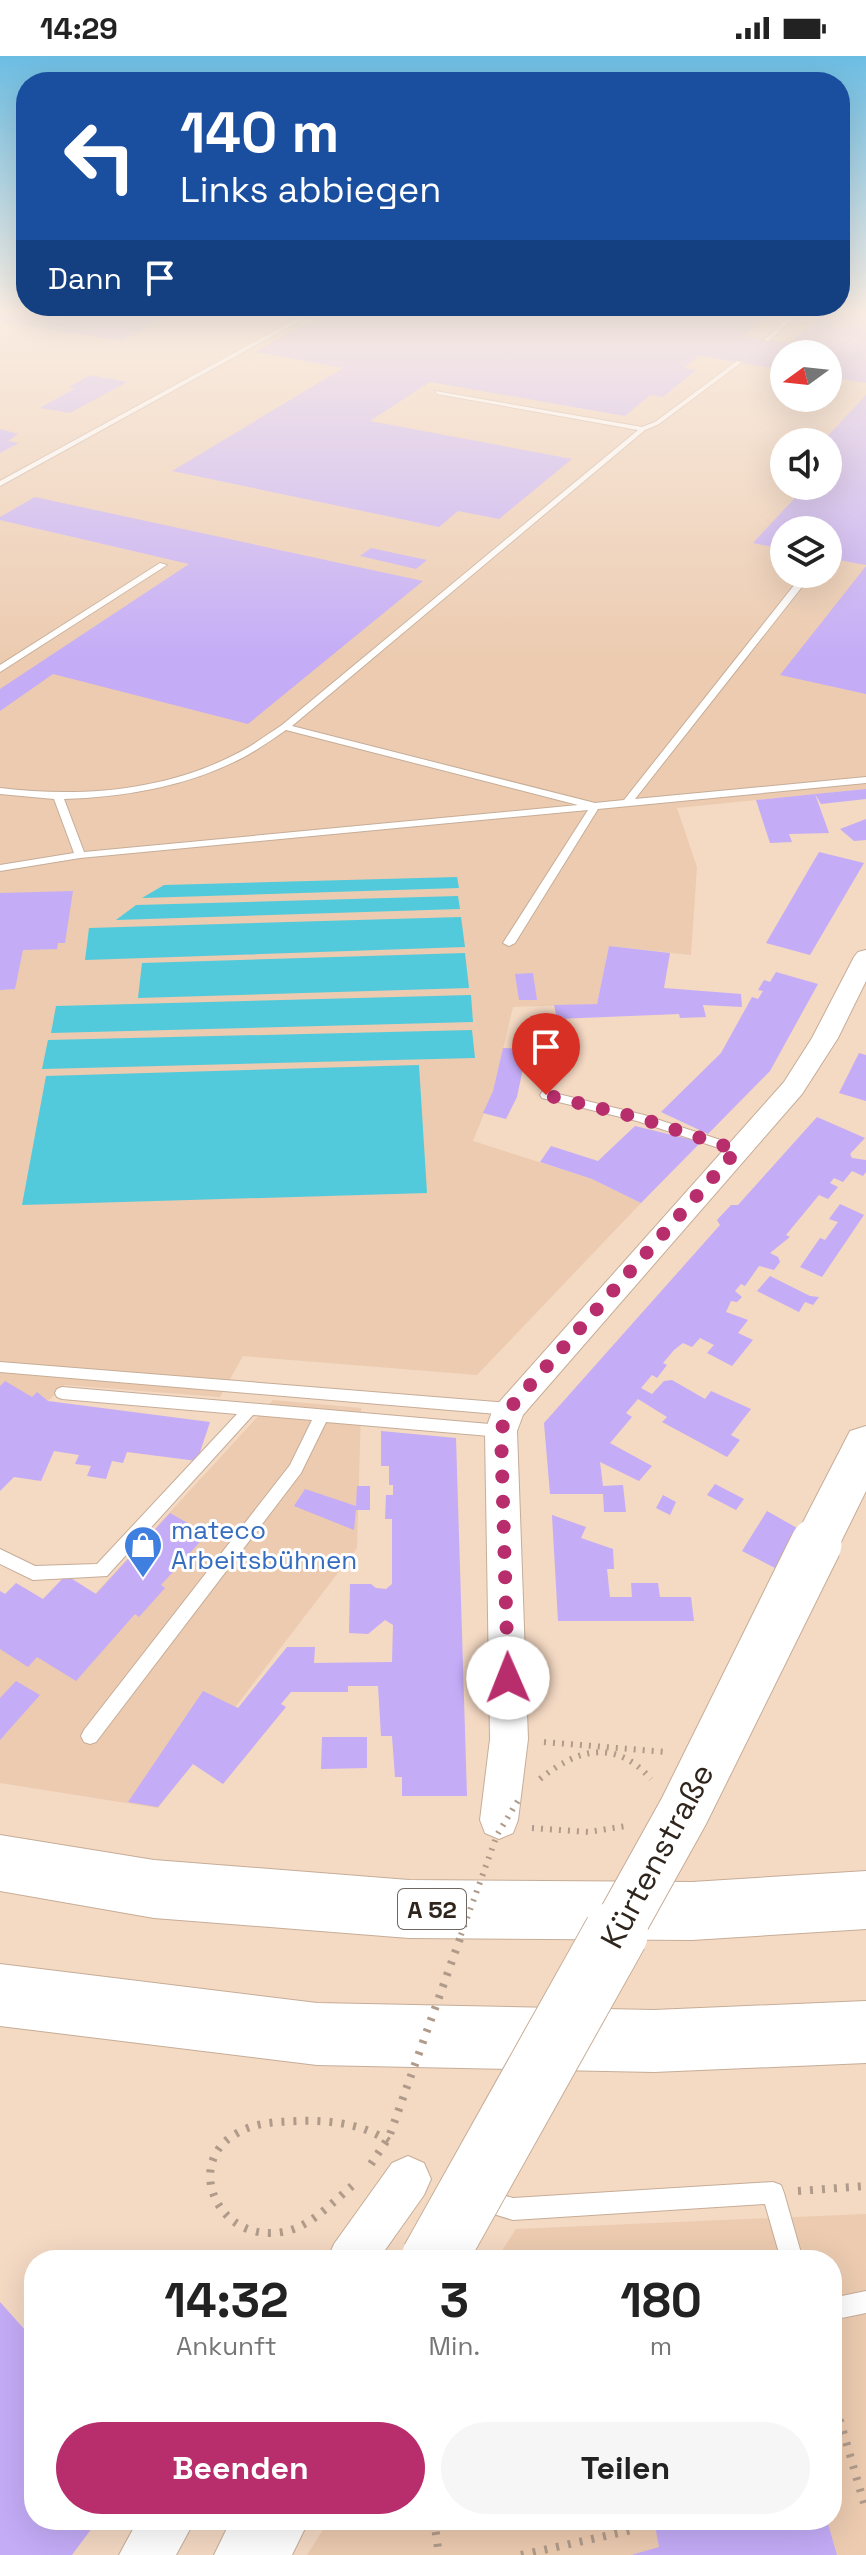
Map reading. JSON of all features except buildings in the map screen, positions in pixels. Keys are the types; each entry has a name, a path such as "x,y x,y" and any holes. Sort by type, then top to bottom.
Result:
{"highway":[{"name":"A 52","path":"0,1863 154,1889 409,1909 692,1911 866,1900"},
{"path":"0,1995 317,2034 654,2041 866,2032"}],"main road":[{"name":"Kürtenstraße","path":"439,2250 684,1811 866,1444"},
{"path":"250,2555 266,2530"}],"street":[{"path":"510,1823 505,1420 793,1088 825,1038 866,957"},
{"path":"358,2250 415,2181"},
{"path":"145,2555 162,2530"}],"lane":[{"path":"0,484 103,428"},
{"path":"635,428 643,429"},
{"path":"0,791 58,797 104,795 154,786 198,773 238,756 285,727 646,428"},
{"path":"0,669 163,565"},
{"path":"626,804 796,588"},
{"path":"285,727 595,806"},
{"path":"0,868 80,855 866,780"},
{"path":"58,797 80,855"},
{"path":"509,943 595,806"},
{"path":"546,1095 640,1118 737,1150"},
{"path":"0,1367 505,1420"},
{"path":"62,1393 322,1415 505,1420"},
{"path":"0,1556 33,1573 101,1571 251,1408"},
{"path":"90,1736 296,1469 322,1415"},
{"path":"453,2192 513,2209 773,2193 789,2250"},
{"path":"842,2307 866,2302"}],"path":[{"path":"415,2181 401,2151 389,2141 377,2131 287,2119 264,2121 228,2137 211,2157 208,2174 215,2203 232,2223 256,2232 271,2234 287,2231 319,2214 352,2186 371,2164 383,2146 389,2137 497,1835 519,1799 550,1769 591,1750 605,1750 633,1759 646,1770 657,1794"},
{"path":"510,1823 588,1832 639,1822"},
{"path":"773,2193 866,2186"},
{"path":"842,2436 866,2510"},
{"path":"435,2530 439,2555"},
{"path":"521,2555 632,2530"}],"shaded area":[{"path":"0,428 866,428 866,789 677,808 697,867 691,955 609,946 597,1004 513,1007 493,1091 473,1141 592,1179 641,1203 477,1375 243,1356 220,1397 65,1385 0,1446"},
{"path":"273,1400 361,1408 357,1548 158,1808 0,1783 0,1632 38,1656"},
{"path":"866,2214 866,2555 307,2555 323,2530 842,2530 842,2250 502,2250 516,2229"}],"water":[{"path":"457,877 459,888 142,898 164,885"},
{"path":"458,896 460,909 116,920 136,905"},
{"path":"461,917 465,947 85,960 89,928"},
{"path":"465,953 469,988 138,998 142,963"},
{"path":"471,995 473,1022 51,1033 56,1006"},
{"path":"472,1030 475,1058 42,1069 48,1040"},
{"path":"419,1065 427,1193 22,1205 46,1076"}],"place":[{"name":"mateco Arbeitsbühnen","path":"143,1579"}],"route":[{"path":"508,1678 501,1431 509,1409 737,1150 640,1118 546,1095"}]}
